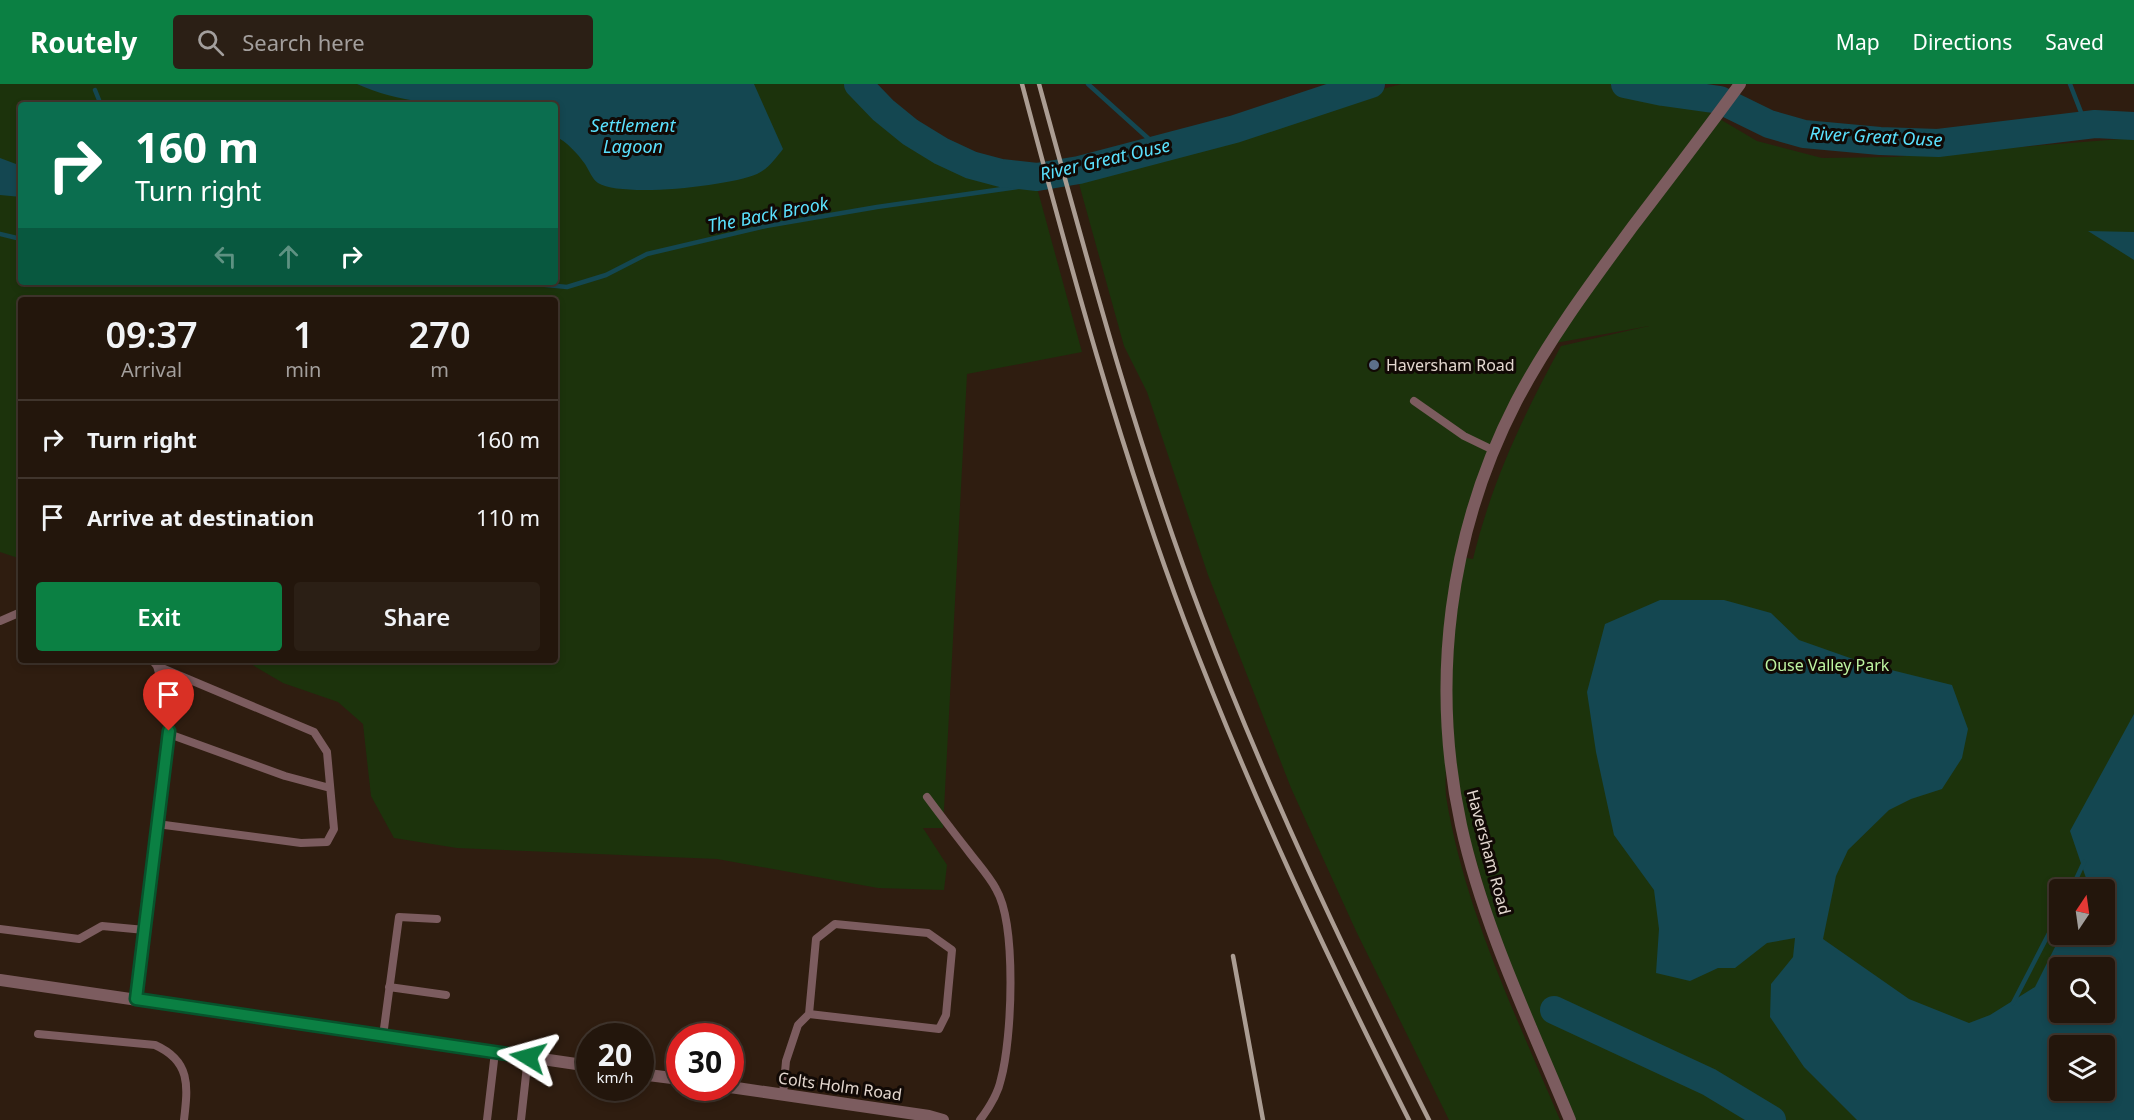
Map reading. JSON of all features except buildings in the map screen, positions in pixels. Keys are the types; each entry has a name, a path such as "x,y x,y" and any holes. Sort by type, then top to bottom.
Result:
{"street":[{"name":"Haversham Road","path":"1570,1120 1506,965 1478,888 1461,826 1450,765 1446,710 1447,642 1456,577 1468,521 1493,450 1516,402 1550,344 1590,285 1740,84"},
{"path":"0,980 576,1064"},
{"name":"Colts Holm Road","path":"744,1089 943,1120"}],"lane":[{"path":"1414,401 1438,420 1493,450"},
{"path":"0,621 18,613"},
{"path":"136,999 171,715 154,663"},
{"path":"154,663 314,732 327,752 334,829 327,842 301,843 156,824"},
{"path":"169,734 285,776 330,788"},
{"path":"927,797 997,890 1006,916 1010,955 1006,1059 1001,1083 980,1120"},
{"path":"383,1036 399,917 437,919"},
{"path":"783,1094 786,1061 798,1025 809,1014 816,939 835,924 928,933 952,950 946,1015 939,1029 809,1014"},
{"path":"0,929 79,939 102,926 145,930"},
{"path":"388,987 446,995"},
{"path":"38,1034 155,1045 164,1049 178,1062 185,1076 187,1092 184,1120"},
{"path":"487,1120 495,1052"},
{"path":"521,1120 528,1057"}],"green space":[{"path":"0,84 853,84 924,148 1020,188 1036,184 1082,352 967,374 943,828 923,828 947,865 944,890 878,888 717,859 457,848 394,838 371,796 363,724 338,702 283,683 249,663 558,663 558,297 18,297 18,558 0,552"},
{"name":"Ouse Valley Park","path":"1401,84 1622,84 1686,99 1757,141 1822,158 1893,157 2134,138 2134,1120 1570,1120 1507,965 1446,759 1446,796 1465,880 1493,961 1560,1120 1449,1120 1356,931 1291,788 1208,575 1147,392 1124,346 1076,173","holes":["1649,326 1561,346 1534,398 1499,476 1473,559 1460,557 1516,402 1550,344"]}],"water":[{"name":"Settlement Lagoon","path":"357,84 754,84 783,149 765,169 743,178 724,183 676,189 629,190 598,183 575,152 558,138 558,102 423,102 381,93"},
{"path":"0,158 18,163 18,197 0,195"},
{"path":"2088,231 2134,232 2134,260"},
{"path":"1660,600 1724,600 1771,613 1799,640 1867,664 1952,685 1968,729 1962,758 1942,789 1911,799 1889,810 1848,850 1836,876 1823,939 1909,999 1969,1023 1990,1015 2035,987 2049,959 2049,1023 2115,1023 2115,957 2050,957 2056,945 2115,945 2115,879 2086,879 2070,831 2134,714 2134,1120 1857,1120 1804,1067 1770,1017 1771,984 1793,957 1795,938 1767,943 1735,968 1718,968 1690,981 1656,973 1659,929 1654,890 1614,835 1596,752 1587,692 1605,624"}],"waterway":[{"name":"River Great Ouse","path":"858,84 883,110 910,132 941,151 971,165 1001,173 1037,177 1079,170 1235,129 1371,84"},
{"path":"1088,84 1160,149"},
{"name":"River Great Ouse","path":"1625,84 1720,100 1769,124 1804,134 1880,141 1938,143 2095,124 2134,126"},
{"path":"2070,84 2086,125"},
{"path":"95,90 100,102"},
{"name":"The Back Brook","path":"547,285 567,287 606,275 647,254 766,226 877,207 1031,185"},
{"name":"The Back Brook","path":"0,234 18,238"},
{"path":"2076,879 2084,862"},
{"path":"2013,1003 2049,933"},
{"path":"1554,1010 1709,1082 1772,1120"}],"railway":[{"path":"1022,84 1077,288 1117,423 1185,622 1263,812 1409,1120"},
{"path":"1039,84 1134,419 1202,617 1253,745 1309,871 1429,1120"},
{"path":"1233,956 1263,1120"}],"place":[{"name":"Haversham Road","path":"1374,365"}],"route":[{"path":"169,731 136,999 528,1057"}]}
